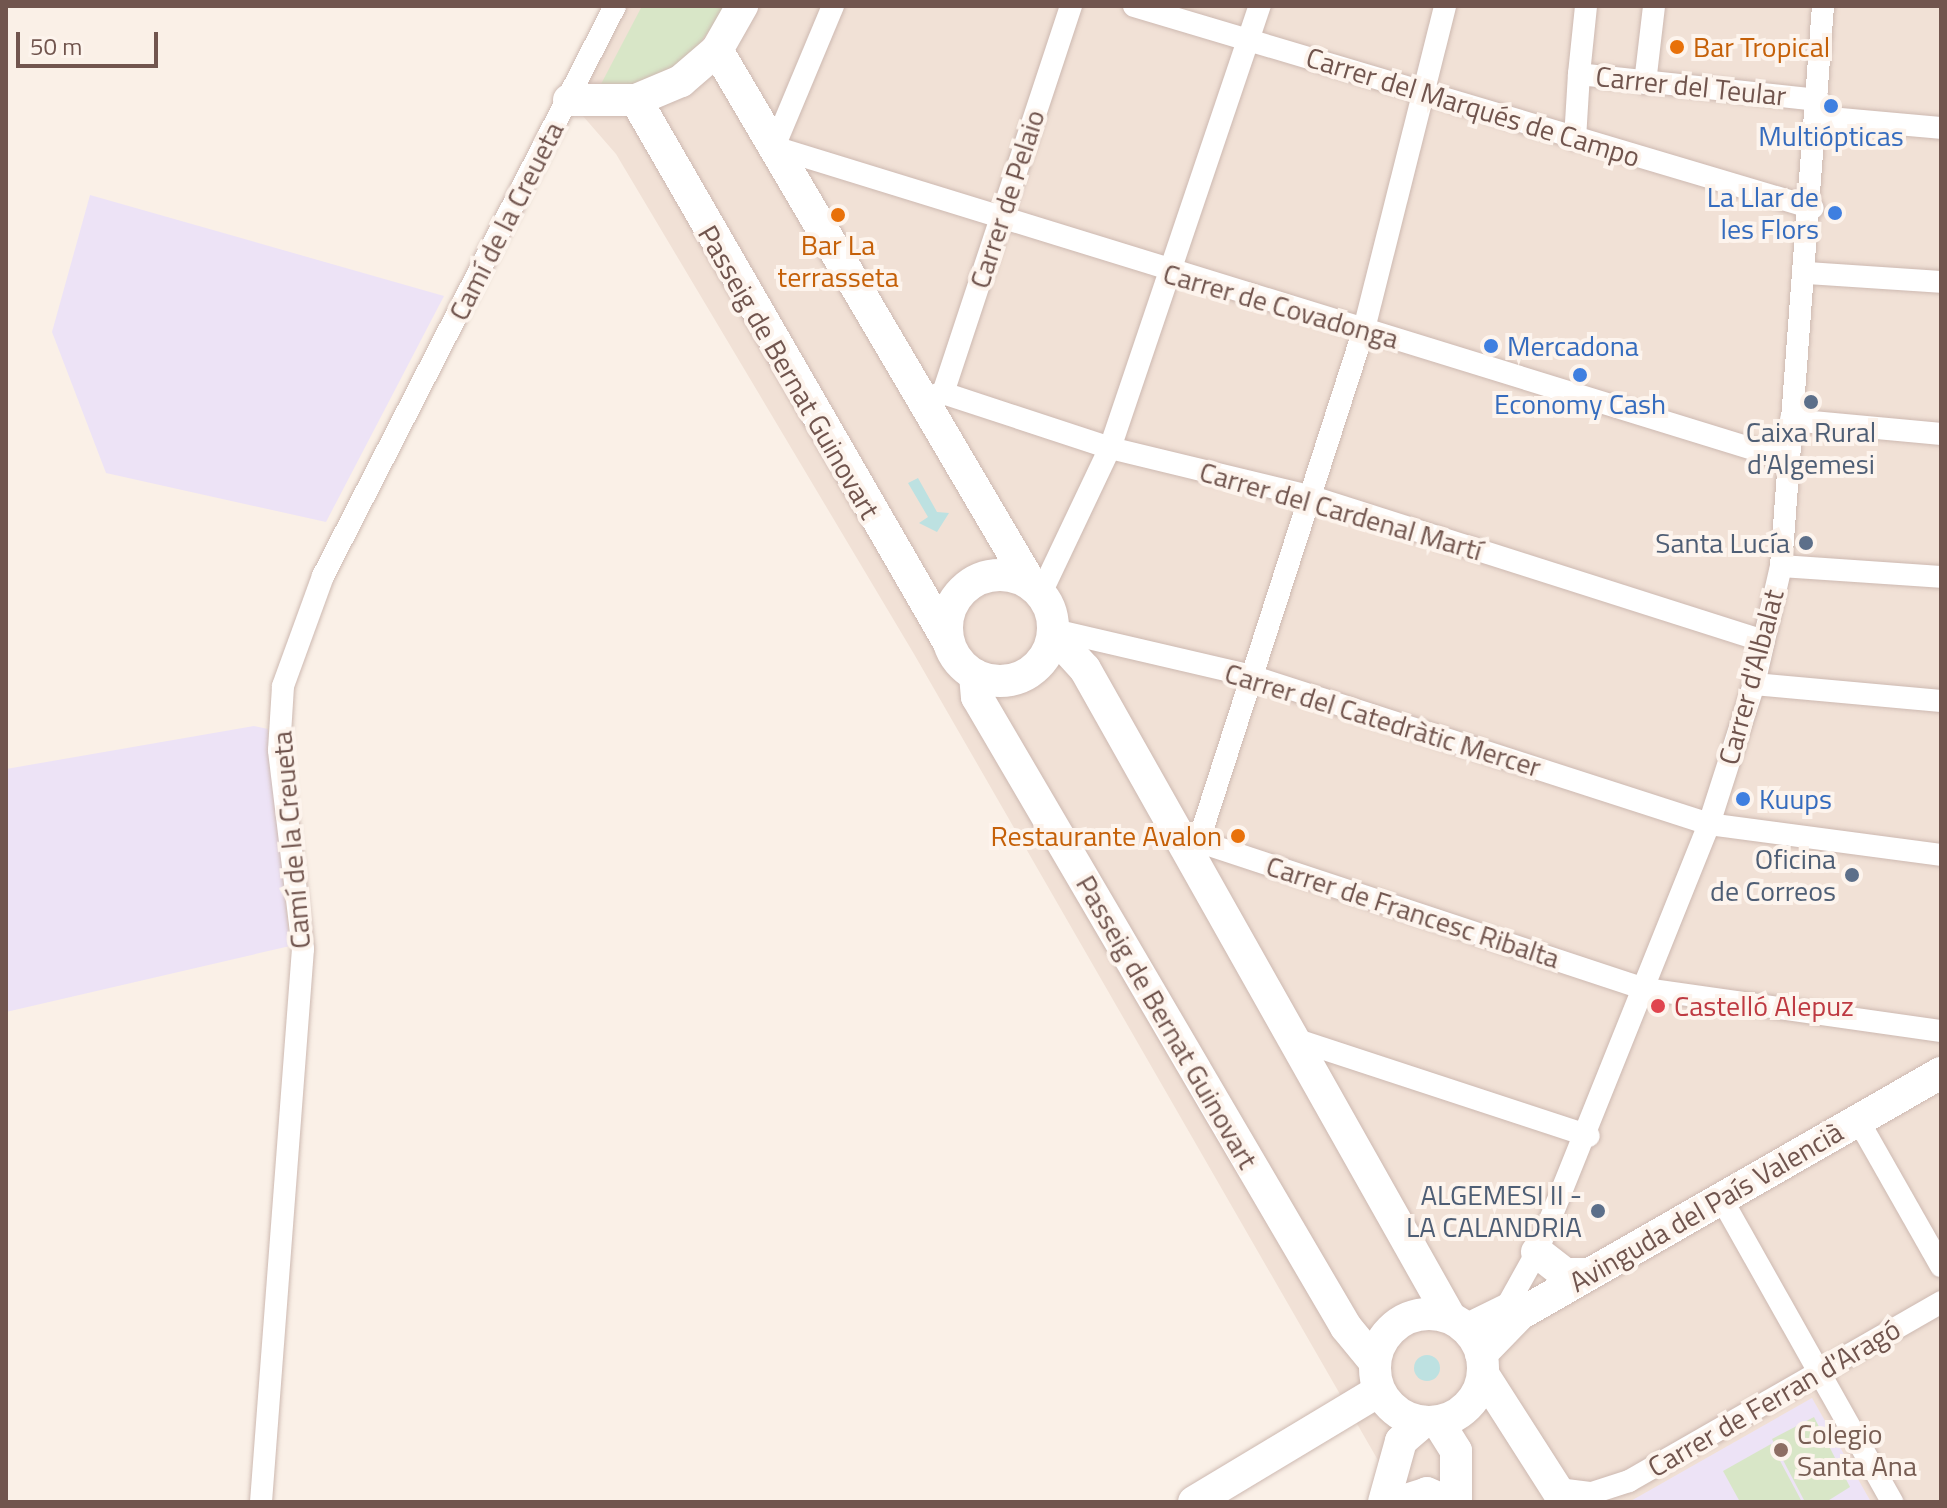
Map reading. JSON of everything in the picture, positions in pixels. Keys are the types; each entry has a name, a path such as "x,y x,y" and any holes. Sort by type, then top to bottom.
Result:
{"street":[{"name":"Camí de la Creueta","path":"261,1502 303,949 279,750 283,686 297,633 615,6"},
{"path":"569,100 636,100 681,81 717,50 742,6"},
{"path":"774,147 833,6"},
{"name":"Carrer de Pelaio","path":"933,395 998,221 1071,6"},
{"name":"Carrer del Marqués de Campo","path":"1134,6 1424,89 1575,139 1813,208"},
{"path":"1036,588 1110,448 1174,275 1246,40 1260,6"},
{"path":"1190,838 1251,676 1364,329 1445,6"},
{"path":"1579,74 1586,6"},
{"path":"1645,83 1654,6"},
{"name":"Carrer d'Albalat","path":"1456,1322 1508,1304 1537,1252 1589,1136 1709,824 1754,684 1759,640 1781,566 1791,420 1813,208 1823,6"},
{"path":"717,50 774,147 933,395 1036,588 1053,632 1085,669 1190,838 1297,1040 1456,1322 1561,1496"},
{"name":"Carrer del Teular","path":"1575,139 1579,74 1941,128"},
{"name":"Passeig de Bernat Guinovart","path":"636,100 948,641"},
{"name":"Carrer de Covadonga","path":"774,147 998,221 1364,329 1789,460"},
{"path":"1807,273 1941,282"},
{"name":"Carrer del Cardenal Martí","path":"933,395 1110,448 1309,496 1759,640"},
{"path":"1791,420 1941,434"},
{"path":"1781,566 1941,577"},
{"path":"1036,588 1008,575 972,582 950,607 948,641 975,675 1000,681 1024,675 1044,658 1053,632"},
{"name":"Carrer del Catedràtic Mercer","path":"1053,632 1251,676 1709,824 1941,855"},
{"name":"Passeig de Bernat Guinovart","path":"975,675 977,697 1376,1376"},
{"path":"1754,684 1941,701"},
{"name":"Carrer de Francesc Ribalta","path":"1190,838 1645,989 1941,1031"},
{"path":"1297,1040 1589,1136"},
{"name":"Avinguda del País Valencià","path":"1482,1364 1514,1318 1941,1073"},
{"path":"1858,1120 1941,1266"},
{"path":"1721,1198 1892,1502"},
{"path":"1537,1252 1565,1274 1586,1274"},
{"name":"Carrer de Ferran d'Aragó","path":"1561,1496 1592,1493 1629,1481 1941,1302"},
{"path":"1194,1502 1376,1376 1401,1321 1456,1322"},
{"path":"1384,1502 1401,1441 1430,1422 1468,1405 1482,1364"},
{"path":"1376,1376 1389,1406 1430,1422 1456,1451 1456,1502"},
{"path":"1400,1502 1427,1493 1447,1502"}],"shaded area":[{"path":"609,6 1941,6 1941,1502 1402,1502 914,654 616,154 569,100"},
{"path":"90,195 444,296 326,522 106,473 52,332"},
{"path":"254,726 268,729 290,946 6,1012 6,769"},
{"name":"Colegio Santa Ana","path":"1812,1398 1871,1502 1629,1502"}],"green space":[{"path":"642,6 727,6 687,61 630,85 600,86"},
{"path":"1814,1417 1850,1487 1826,1502 1805,1502 1772,1439"},
{"path":"1771,1444 1802,1502 1740,1502 1723,1471"}],"water":[{"path":"918,478 937,512 949,513 937,532 919,523 928,517 908,483"},
{"path":"1427,1355 1436,1359 1440,1368 1436,1377 1427,1381 1418,1377 1414,1368 1418,1359"}],"place":[{"name":"Bar Tropical","path":"1677,47"},
{"name":"Multiópticas","path":"1831,106"},
{"name":"La Llar de les Flors","path":"1835,213"},
{"name":"Bar La terrasseta","path":"838,215"},
{"name":"Mercadona","path":"1491,346"},
{"name":"Economy Cash","path":"1580,375"},
{"name":"Caixa Rural d'Algemesi","path":"1811,402"},
{"name":"Santa Lucía","path":"1806,543"},
{"name":"Kuups","path":"1743,799"},
{"name":"Restaurante Avalon","path":"1238,836"},
{"name":"Oficina de Correos","path":"1852,875"},
{"name":"Castelló Alepuz","path":"1658,1006"},
{"name":"ALGEMESI II - LA CALANDRIA","path":"1598,1211"},
{"name":"Colegio Santa Ana","path":"1781,1450"}]}
